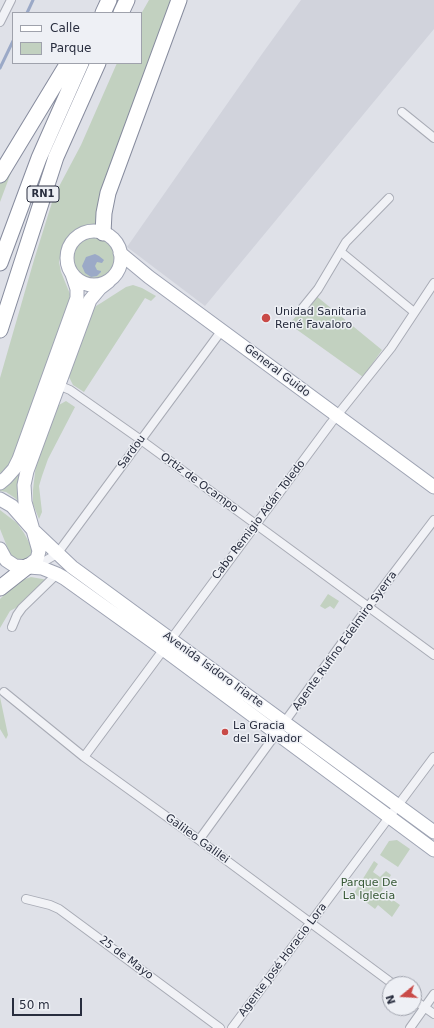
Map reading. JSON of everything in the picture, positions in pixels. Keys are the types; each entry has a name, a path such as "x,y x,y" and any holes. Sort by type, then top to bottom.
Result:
{"highway":[{"path":"121,12 126,0"},
{"path":"103,233 104,213 108,192 179,0"},
{"path":"0,175 67,64"},
{"name":"RN1","path":"0,263 39,158 81,64"},
{"name":"RN1","path":"0,330 56,157 98,64"},
{"path":"0,588 32,566"}],"main road":[{"path":"0,483 14,469 20,459 76,298 76,289 72,274 68,267 68,249 78,236 86,232 95,231 103,233 111,238 117,245 121,261 119,269 90,300 58,385 26,478 25,502 39,551 37,559 32,566"},
{"name":"General Guido","path":"120,253 149,277 434,487"},
{"path":"72,274 82,282 94,285 109,281"},
{"name":"Avenida Isidoro Iriarte","path":"0,499 15,510 34,531 72,567 277,734 434,850"},
{"name":"Avenida Isidoro Iriarte","path":"0,549 10,564 19,567 32,566 60,576 167,644 285,722 434,832"},
{"path":"60,576 72,567"}],"street":[{"path":"0,22 11,0"},
{"path":"402,112 434,138"},
{"path":"301,310 318,289 346,242 388,198"},
{"path":"341,252 414,312"},
{"name":"Cabo Remigio Adán Toledo","path":"84,757 256,524 390,348 434,283"},
{"name":"Sardou","path":"32,566 57,554 222,330"},
{"name":"Ortiz de Ocampo","path":"58,385 70,390 141,440 434,655"},
{"name":"Agente Rufino Edelmiro Syerra","path":"199,840 368,607 434,520"},
{"path":"12,627 22,608 60,576"},
{"name":"Galileo Galilei","path":"4,692 84,757 382,976"},
{"name":"Agente José Horacio Lora","path":"232,1028 434,757"},
{"name":"25 de Mayo","path":"26,898 59,909 220,1028"},
{"path":"410,1028 434,994"},
{"path":"424,1008 434,1014"}],"shaded area":[{"path":"301,0 434,0 434,29 205,306 127,247"}],"green space":[{"path":"149,0 172,0 98,221 94,226 80,229 69,237 62,251 59,262 61,272 70,294 69,302 16,452 8,467 0,473 0,378 34,260 54,196 81,145 117,64 142,64 142,12"},
{"path":"21,146 0,202 0,183"},
{"path":"88,236 98,236 106,240 112,246 116,254 116,264 112,272 106,278 98,282 88,282 80,278 74,272 70,264 70,254 74,246 80,240"},
{"path":"133,285 156,296 151,301 145,298 84,392 73,385 69,377 92,313 96,306 126,287"},
{"path":"315,295 382,350 363,377 289,324"},
{"path":"66,401 75,407 48,459 42,476 39,486 42,512 39,519 33,504 36,464 57,406"},
{"path":"24,461 21,504 6,492 0,491 0,489"},
{"path":"0,510 17,523 32,548 30,557 23,561 14,559 10,554 0,529"},
{"path":"31,577 48,580 21,605 10,611 0,628 0,599 16,582"},
{"path":"328,594 339,601 334,609 330,606 325,609 320,606"},
{"path":"0,697 8,735 6,739 0,729"},
{"path":"397,840 410,849 398,867 380,855 389,841"},
{"name":"Parque De La Iglecia","path":"374,861 378,864 373,872 380,877 386,871 391,875 381,892 392,902 393,900 400,905 392,917 378,905 375,909 354,893"}],"water":[{"path":"95,254 104,260 102,263 97,262 95,266 97,270 101,272 97,276 91,277 85,273 82,266 86,257"}],"waterway":[{"path":"27,12 33,0"},
{"path":"0,68 12,43"}],"place":[{"name":"Unidad Sanitaria René Favaloro","path":"266,318"},
{"name":"La Gracia del Salvador","path":"225,732"}]}
